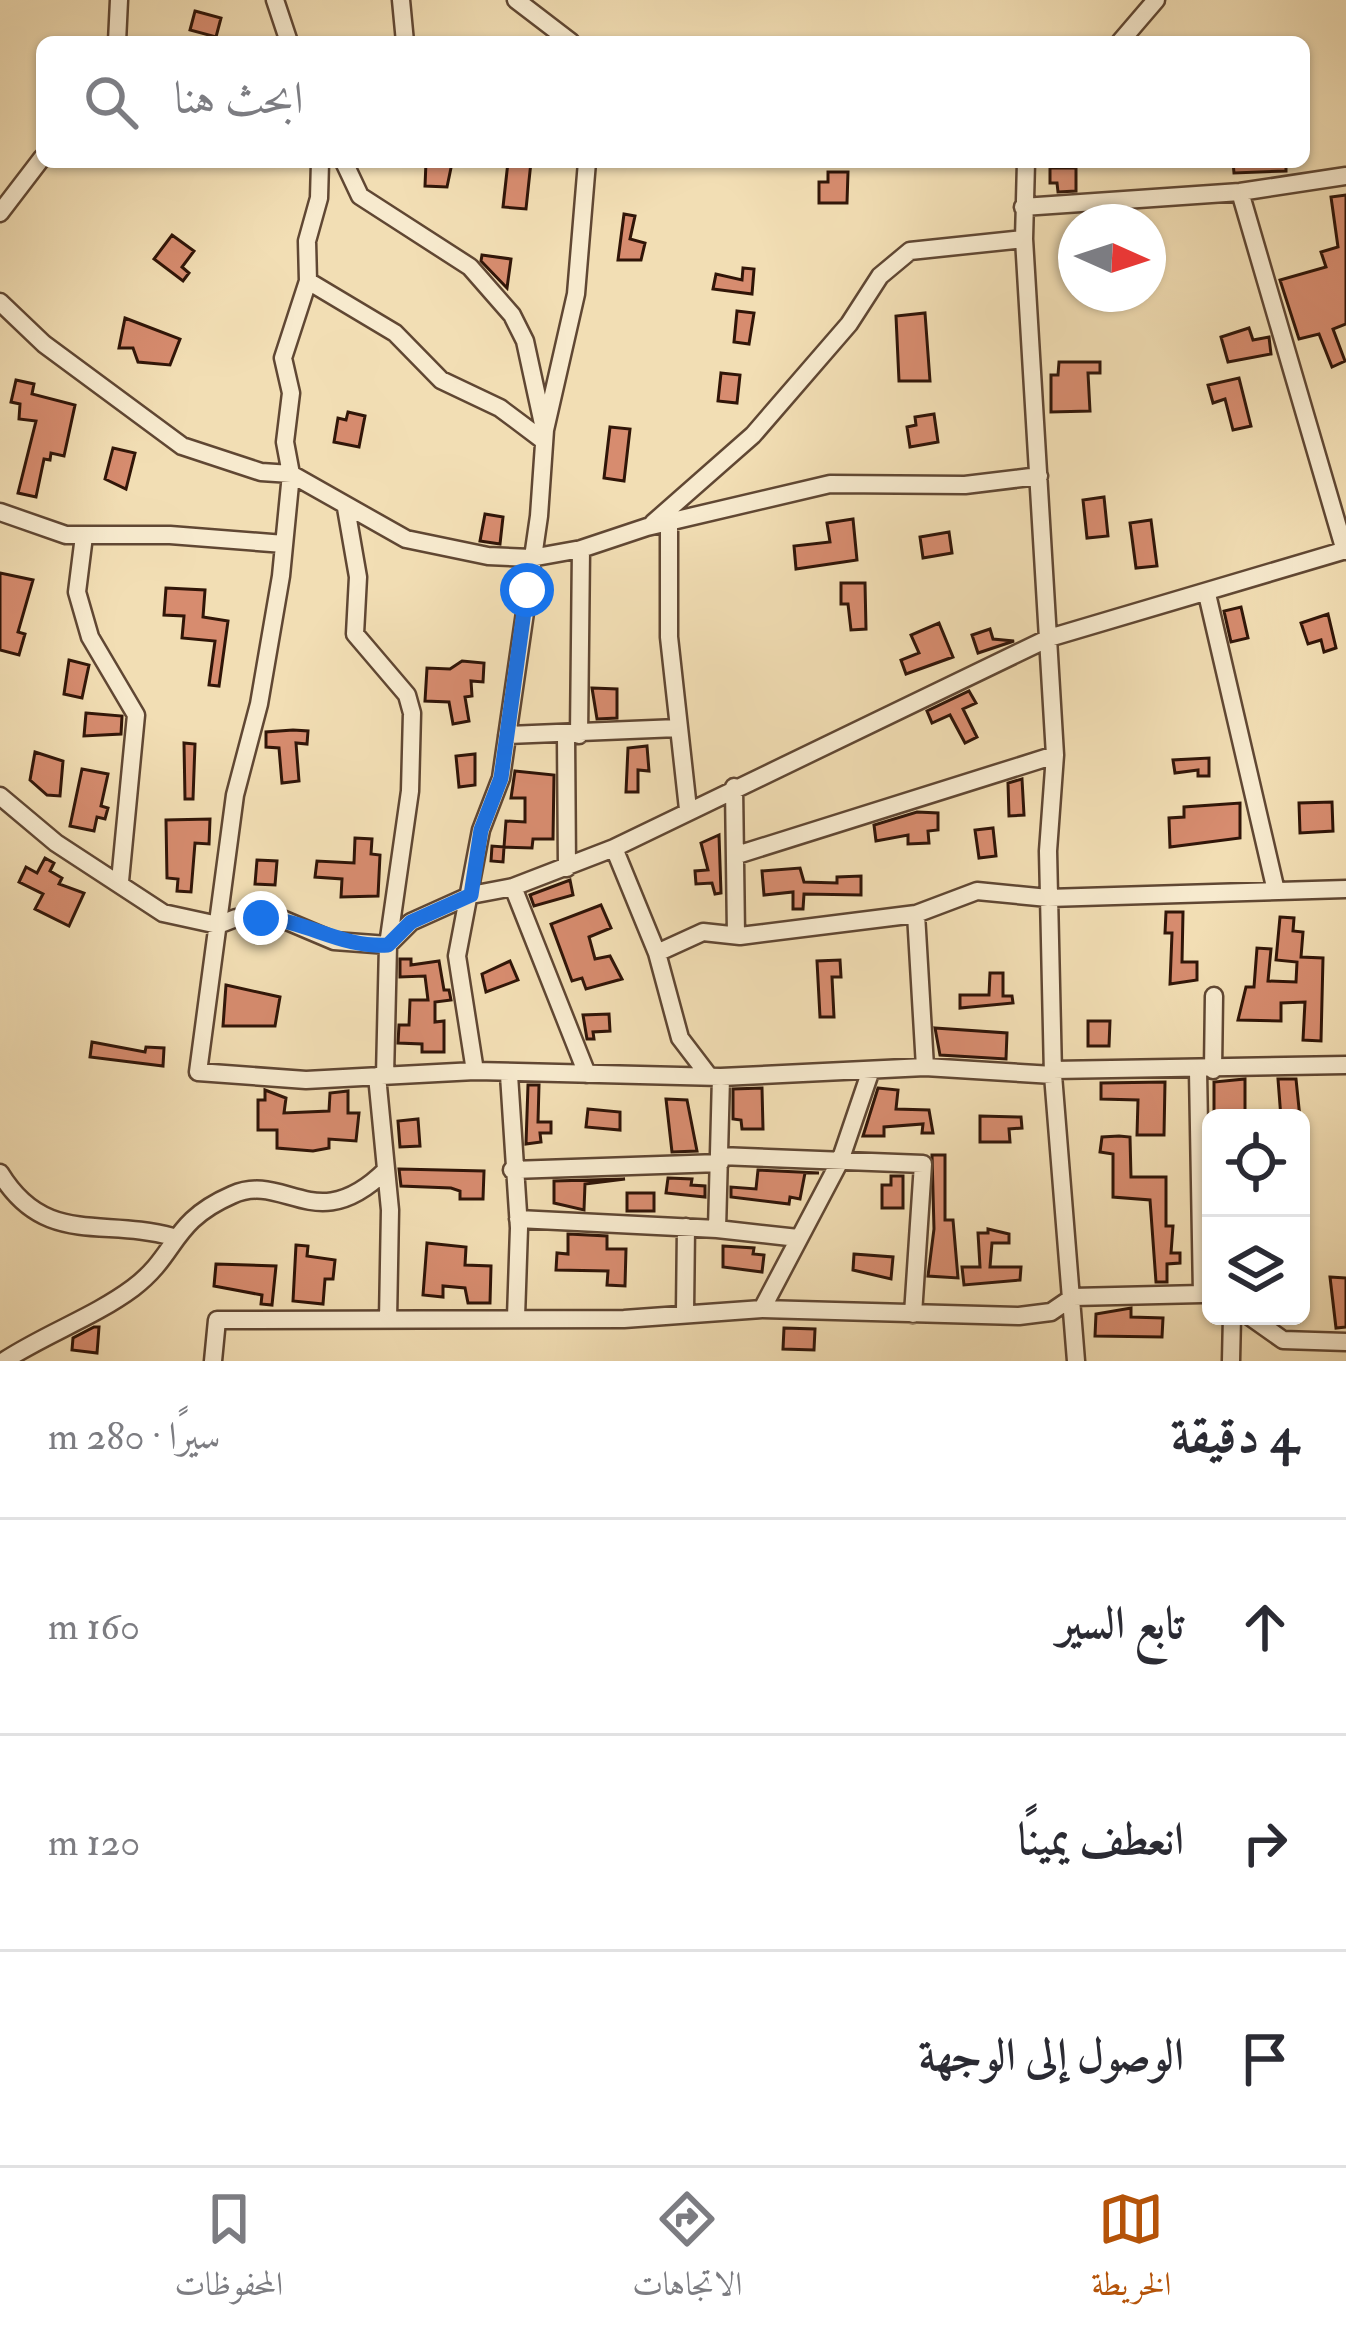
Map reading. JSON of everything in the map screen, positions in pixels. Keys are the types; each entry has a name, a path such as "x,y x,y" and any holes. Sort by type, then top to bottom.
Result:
{"street":[{"path":"117,36 118,0"},
{"path":"275,0 287,36"},
{"path":"401,0 404,36"},
{"path":"516,0 564,36"},
{"path":"1125,36 1156,0"},
{"path":"0,213 36,166"},
{"path":"320,168 319,198 307,241 308,281 283,358 291,393 285,442 291,474 284,544 259,704 235,795 198,1072 291,1079 475,1071 509,1076 716,1077 925,1067 1053,1072 1346,1065"},
{"path":"349,168 360,196 470,268 512,315 525,341 545,436"},
{"path":"475,1071 457,978 481,830 496,801 507,735 545,436 576,294 586,168"},
{"path":"1026,168 1024,238 1055,754 1048,898 1053,1072 1076,1361"},
{"path":"1023,207 1240,192 1346,176"},
{"path":"0,796 56,843 119,880 163,914 218,926 236,918 282,919 334,941 388,945 411,922 471,895 513,886 614,848 1049,638 1346,550 1240,192"},
{"path":"647,527 754,435 849,324 880,275 910,250 1024,238"},
{"path":"308,281 384,325 441,380 545,436"},
{"path":"0,302 44,344 182,446 260,472 291,474 406,539 488,556 531,558 581,549 647,527 830,484 965,485 1039,476"},
{"path":"346,508 358,577 355,634 406,695 412,713 408,810 388,945 381,1076 388,1319"},
{"path":"0,512 50,531 84,536 170,535 284,544"},
{"path":"669,522 669,637 688,809"},
{"path":"84,536 77,592 90,637 136,716 119,880"},
{"path":"567,868 581,549"},
{"path":"1207,594 1276,891"},
{"path":"507,735 678,728"},
{"path":"737,855 1055,754"},
{"path":"734,787 736,935"},
{"path":"614,848 657,953 680,1038 716,1077 717,1229"},
{"path":"513,886 586,1074"},
{"path":"657,953 703,932 736,935 916,914 977,891 1048,898 1346,889"},
{"path":"916,914 925,1067"},
{"path":"1206,1217 1205,1071 1214,996"},
{"path":"762,1309 839,1161 871,1070"},
{"path":"509,1076 518,1220 516,1317"},
{"path":"512,1170 720,1160 923,1164 913,1314"},
{"path":"4,1361 137,1285 191,1217 246,1189 325,1203 358,1194 386,1170"},
{"path":"0,1173 23,1204 50,1222 137,1228 173,1238"},
{"path":"518,1220 686,1227 798,1238"},
{"path":"685,1312 686,1227"},
{"path":"213,1361 217,1320 624,1318 762,1309 1043,1314 1073,1297 1202,1294"},
{"path":"1231,1361 1232,1325"},
{"path":"1262,1325 1282,1340 1346,1342"}],"building":[{"path":"195,11 221,18 216,36 190,30"},
{"path":"426,168 451,168 447,187 425,186"},
{"path":"507,168 530,168 526,209 503,207"},
{"path":"1050,168 1076,168 1076,191 1058,192 1057,183 1050,183"},
{"path":"1234,168 1286,168 1286,171 1234,173"},
{"path":"828,172 848,172 847,203 819,203 819,182 828,182"},
{"path":"1346,195 1346,324 1333,329 1345,361 1332,367 1319,334 1299,339 1280,280 1326,267 1321,252 1338,247 1331,197"},
{"path":"624,214 635,216 630,239 645,243 641,260 618,260"},
{"path":"172,235 194,251 182,267 189,273 183,281 154,259"},
{"path":"482,255 511,259 507,288 481,261"},
{"path":"743,268 754,269 752,294 713,289 716,274 742,280"},
{"path":"737,311 754,313 749,344 734,342"},
{"path":"925,313 930,381 899,381 896,316"},
{"path":"125,318 180,339 170,365 138,362 133,348 119,348"},
{"path":"1249,328 1253,340 1269,337 1271,354 1228,362 1221,337"},
{"path":"1059,362 1100,362 1100,373 1088,373 1090,411 1051,412 1051,375 1058,375"},
{"path":"721,373 740,375 737,403 718,401"},
{"path":"1239,378 1251,426 1233,430 1225,399 1213,403 1208,385"},
{"path":"16,380 34,384 32,394 75,405 64,456 51,453 50,460 44,459 36,497 18,493 36,421 19,419 20,404 11,402"},
{"path":"348,412 365,416 359,447 334,442 338,418 346,420"},
{"path":"934,414 938,442 910,447 907,427 916,425 915,417"},
{"path":"610,427 630,429 624,481 604,478"},
{"path":"113,448 135,453 126,489 105,479"},
{"path":"1104,497 1108,536 1087,538 1083,500"},
{"path":"485,514 503,517 500,544 480,541"},
{"path":"853,519 857,560 796,569 794,546 830,542 827,523"},
{"path":"1151,520 1157,566 1136,568 1130,523"},
{"path":"949,532 952,553 923,558 920,537"},
{"path":"0,573 33,580 18,632 25,634 19,655 0,650"},
{"path":"841,583 865,583 866,629 851,630 848,604 841,604"},
{"path":"166,588 205,590 203,617 228,621 219,686 209,685 215,641 182,638 184,616 164,615"},
{"path":"1241,607 1248,638 1231,642 1224,611"},
{"path":"1328,614 1336,648 1324,652 1321,640 1308,644 1301,623"},
{"path":"939,623 953,657 906,674 901,660 919,653 911,635"},
{"path":"990,629 993,639 1014,641 978,653 972,635"},
{"path":"69,660 89,665 82,698 64,694"},
{"path":"462,661 484,663 483,682 471,681 472,696 465,697 469,721 453,724 449,702 425,701 427,668 450,669"},
{"path":"592,688 617,689 617,718 597,719"},
{"path":"969,691 976,703 963,709 977,737 965,743 950,715 932,723 927,711"},
{"path":"86,713 122,716 121,734 84,736"},
{"path":"308,731 307,744 296,743 299,781 282,783 279,748 266,747 266,732"},
{"path":"184,743 195,744 193,799 185,799"},
{"path":"647,746 649,771 638,770 638,792 626,792 628,748"},
{"path":"35,752 63,761 60,796 47,795 30,780"},
{"path":"475,754 475,785 459,787 456,756"},
{"path":"1209,758 1209,776 1198,776 1198,770 1175,773 1173,760"},
{"path":"82,769 108,774 101,806 108,808 105,819 97,817 94,831 70,826"},
{"path":"515,771 554,775 553,839 533,839 532,848 504,847 506,821 525,822 525,798 511,798"},
{"path":"1022,779 1024,815 1009,816 1008,783"},
{"path":"1332,802 1333,831 1300,833 1299,803"},
{"path":"1240,803 1240,838 1170,847 1169,818 1184,817 1184,807"},
{"path":"917,812 938,813 938,830 928,831 929,843 908,844 908,835 876,841 874,825"},
{"path":"210,819 209,844 195,843 191,892 177,891 178,879 167,878 166,820"},
{"path":"993,828 996,856 979,858 975,830"},
{"path":"719,835 721,893 715,894 712,883 696,884 695,871 708,870 701,843"},
{"path":"355,838 372,839 371,854 380,855 378,896 341,897 342,879 315,877 317,861 354,863"},
{"path":"492,846 504,847 503,862 491,861"},
{"path":"45,858 54,863 50,871 62,878 59,884 84,893 69,926 35,909 43,894 19,882 26,867 37,873"},
{"path":"257,860 277,861 275,885 255,884"},
{"path":"800,868 804,882 837,883 837,877 861,876 861,895 804,894 803,909 793,909 793,892 764,895 762,871"},
{"path":"570,880 573,895 534,906 530,895"},
{"path":"601,905 611,928 589,937 595,959 610,956 622,979 586,989 582,978 572,981 551,924"},
{"path":"1166,912 1183,912 1182,962 1197,962 1197,980 1170,984 1172,933 1165,933"},
{"path":"1280,917 1294,918 1293,931 1303,932 1301,957 1323,958 1321,1041 1303,1040 1305,1002 1281,1003 1281,1021 1238,1020 1246,987 1254,987 1257,948 1271,949 1268,981 1296,982 1297,962 1276,960"},
{"path":"400,959 411,959 411,965 439,961 444,990 449,990 451,1000 435,1002 435,1022 444,1021 444,1052 422,1052 422,1044 398,1043 399,1025 409,1025 410,1000 428,1000 425,976 400,977"},
{"path":"840,960 841,977 832,977 834,1017 820,1017 817,961"},
{"path":"510,961 518,980 486,992 482,974"},
{"path":"990,973 1003,973 1003,996 1012,996 1013,1003 960,1008 960,995 989,995"},
{"path":"226,985 280,997 275,1026 223,1026"},
{"path":"609,1014 610,1031 593,1032 594,1039 587,1039 583,1015"},
{"path":"1088,1021 1110,1021 1109,1046 1088,1046"},
{"path":"935,1028 1007,1033 1006,1059 940,1055"},
{"path":"92,1042 145,1052 146,1047 164,1048 163,1066 90,1057"},
{"path":"1245,1079 1245,1109 1214,1109 1214,1082"},
{"path":"1278,1079 1296,1079 1299,1109 1280,1109"},
{"path":"1165,1082 1164,1135 1137,1135 1138,1100 1101,1099 1101,1083"},
{"path":"528,1085 539,1085 538,1122 551,1122 551,1133 540,1133 541,1142 526,1144"},
{"path":"762,1088 763,1129 742,1129 741,1120 733,1119 733,1089"},
{"path":"878,1088 898,1090 896,1109 929,1110 933,1133 922,1133 923,1124 884,1127 884,1136 863,1136"},
{"path":"265,1090 286,1098 284,1113 329,1111 330,1093 348,1091 348,1113 359,1113 356,1141 329,1139 329,1148 313,1151 277,1148 277,1130 258,1130 258,1100 265,1100"},
{"path":"666,1099 687,1100 697,1151 672,1152"},
{"path":"588,1109 620,1112 620,1130 586,1127"},
{"path":"980,1116 1021,1117 1022,1128 1009,1129 1010,1142 980,1142"},
{"path":"418,1119 420,1146 400,1147 398,1121"},
{"path":"1102,1137 1130,1137 1131,1177 1166,1177 1166,1226 1173,1226 1171,1253 1180,1253 1180,1263 1167,1264 1167,1282 1156,1282 1150,1200 1113,1197 1113,1154 1100,1152"},
{"path":"932,1155 945,1155 945,1220 953,1220 958,1278 928,1276 934,1229"},
{"path":"399,1169 484,1171 483,1199 460,1199 460,1191 451,1188 401,1186"},
{"path":"758,1170 819,1173 805,1173 800,1199 790,1197 789,1204 731,1197 731,1187 756,1189"},
{"path":"891,1176 903,1176 903,1208 882,1208 882,1185 891,1185"},
{"path":"668,1178 692,1179 691,1185 705,1186 705,1197 666,1193"},
{"path":"625,1179 585,1184 584,1210 554,1203 554,1181"},
{"path":"627,1193 654,1193 654,1211 627,1211"},
{"path":"988,1229 1009,1234 1009,1243 992,1243 990,1267 1021,1267 1020,1280 964,1285 962,1267 980,1267 978,1233 988,1233"},
{"path":"568,1234 607,1236 607,1249 626,1249 625,1286 607,1285 608,1271 556,1270 557,1253 568,1254"},
{"path":"427,1243 466,1247 465,1265 491,1266 490,1303 468,1303 465,1288 443,1286 443,1297 423,1295"},
{"path":"296,1245 308,1246 307,1256 335,1260 333,1279 325,1279 323,1304 293,1301"},
{"path":"723,1246 754,1248 753,1254 764,1255 762,1272 723,1267"},
{"path":"854,1254 893,1257 891,1279 853,1270"},
{"path":"216,1264 276,1266 272,1305 261,1304 262,1295 214,1286"},
{"path":"1330,1277 1346,1278 1346,1327 1336,1328"},
{"path":"1131,1308 1131,1317 1163,1318 1162,1337 1095,1336 1096,1314"},
{"path":"99,1327 97,1353 72,1350 73,1338"},
{"path":"784,1328 815,1329 814,1350 783,1349"}],"route":[{"path":"261,918 296,922 334,941 388,945 411,922 449,909 471,895 481,830 501,778 527,590"}]}
